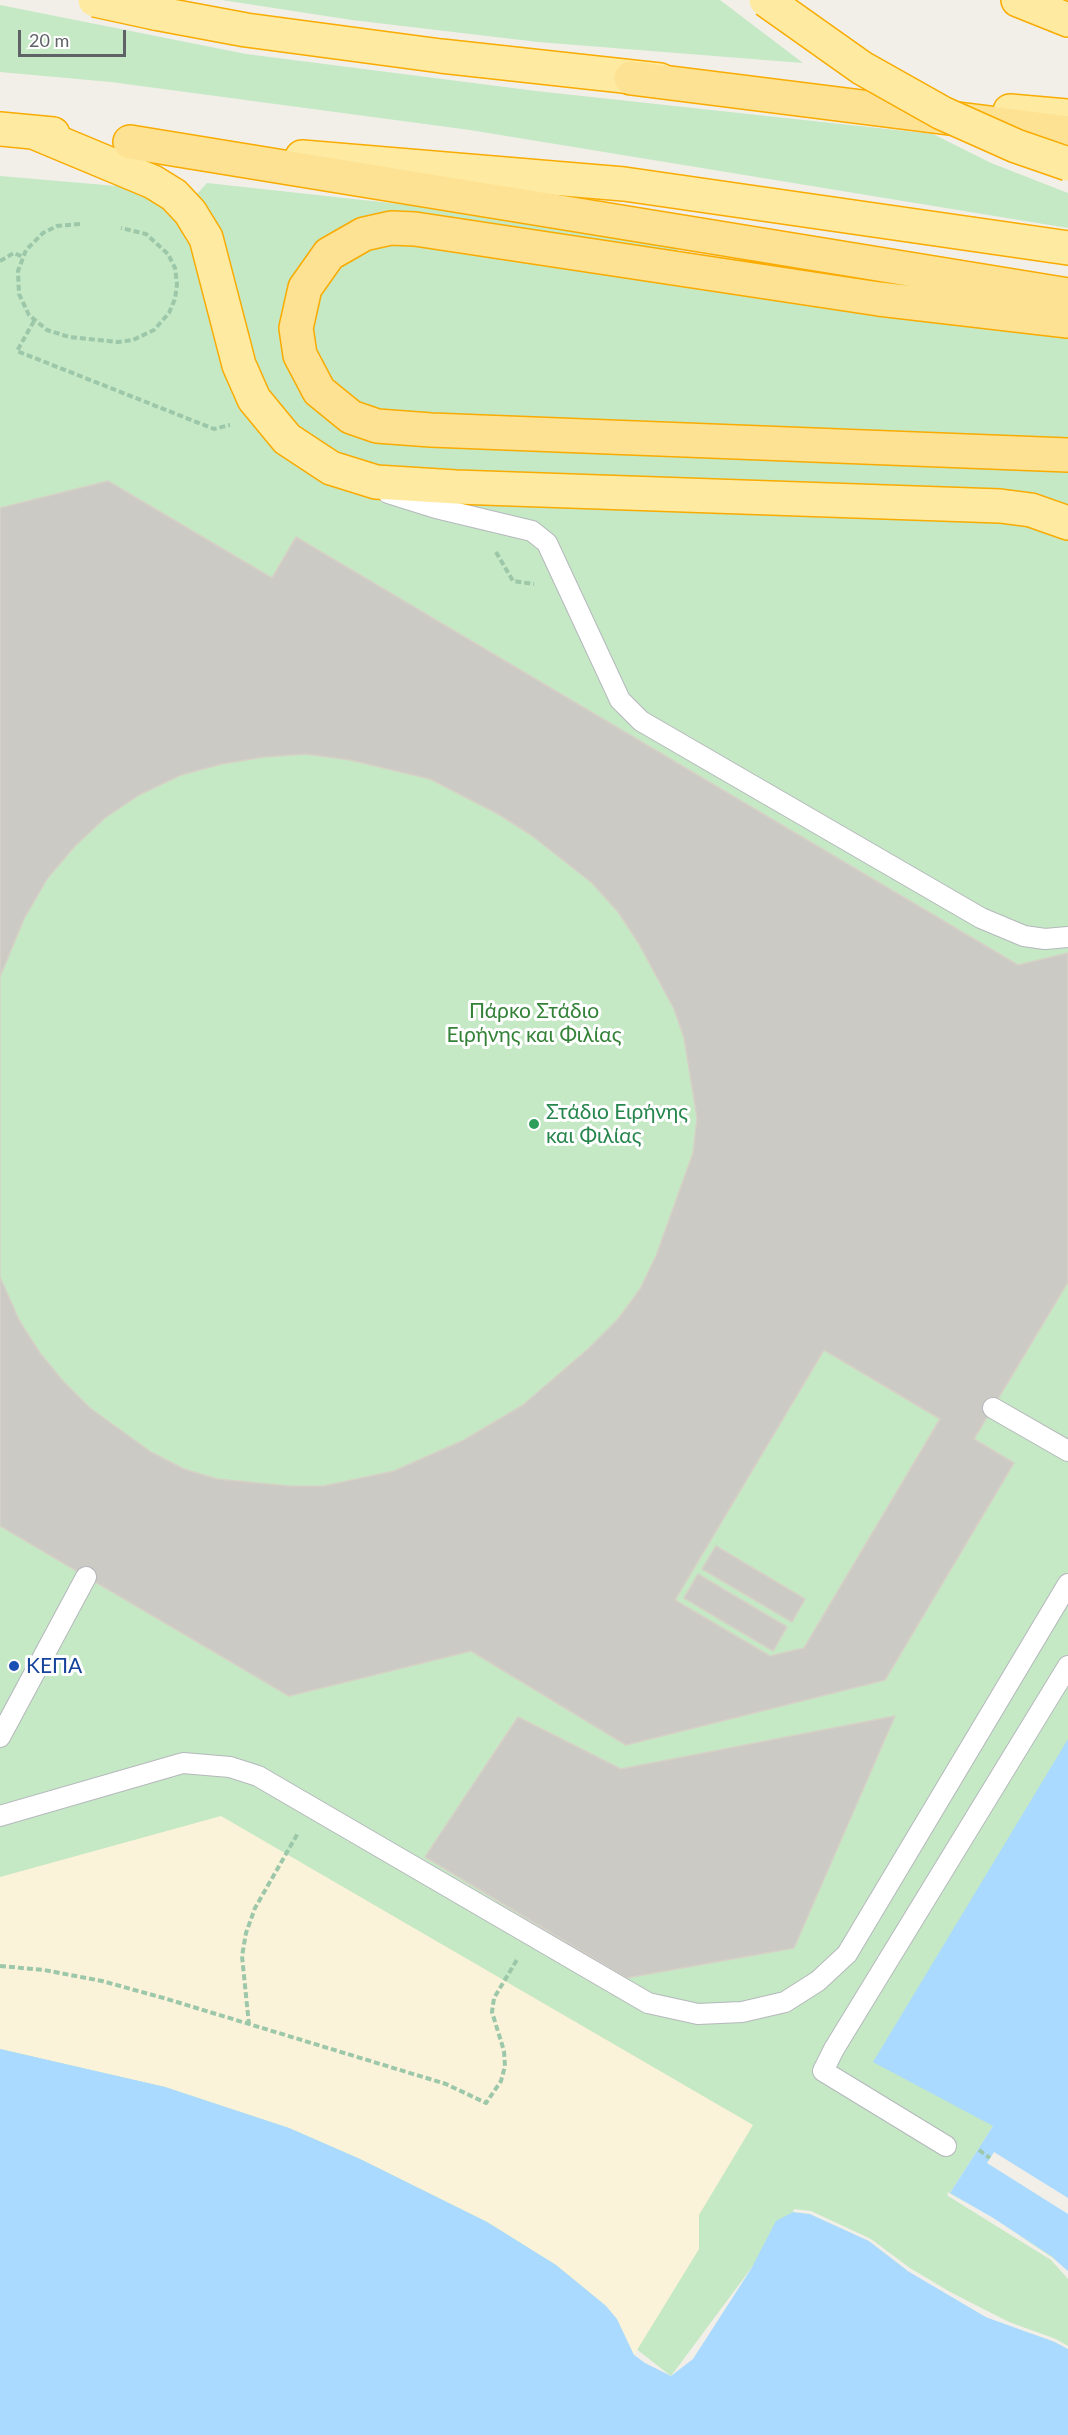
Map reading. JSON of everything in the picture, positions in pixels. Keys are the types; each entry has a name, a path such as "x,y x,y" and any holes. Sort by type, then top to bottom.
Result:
{"highway":[{"path":"95,0 246,30 1068,133"},
{"path":"766,0 862,68 942,113 1016,146 1068,164"},
{"path":"1018,0 1068,20"},
{"path":"631,78 1068,116"},
{"path":"0,129 624,184 1068,248"},
{"path":"33,132 153,182 174,195 190,212 206,238 239,365 254,399 286,440 332,468 350,475 376,482 456,487 1000,506 1031,510 1068,523"},
{"path":"130,142 1068,295"},
{"path":"1068,321 879,299 391,228 358,236 328,254 305,288 296,328 300,355 319,391 351,417 377,426 1068,455"}],"lane":[{"path":"350,475 387,492 436,508 532,531 547,543 620,700 641,721 981,918 1024,936 1045,939 1068,938"},
{"path":"993,1408 1068,1451"},
{"path":"0,1737 86,1577"},
{"path":"0,1816 183,1763 230,1767 258,1776 648,2003 698,2014 742,2012 785,2002 818,1982 847,1954 1068,1584"},
{"path":"946,2146 823,2071 834,2049 1068,1666"}],"path":[{"path":"80,224 50,229 31,244 18,271 19,294 34,321 61,336 118,342 140,338 160,326 175,299 176,276 172,261 152,238 139,231 121,228"},
{"path":"0,261 14,253 23,257"},
{"path":"17,351 34,321"},
{"path":"249,2025 242,1956 246,1933 255,1908 292,1842"},
{"path":"0,1966 44,1970 102,1981 446,2084 486,2103 501,2081 505,2066 504,2051 492,2012 494,1998 510,1972"},
{"path":"979,2150 990,2158"}],"green space":[{"path":"222,0 720,0 803,63 538,42 352,20"},
{"path":"0,5 246,54 536,91 933,134 991,163 1068,193 1068,228 470,130 111,82 0,72"},
{"name":"Πάρκο Στάδιο Ειρήνης και Φιλίας","path":"0,176 198,193 207,183 445,209 676,245 678,253 1068,303 1068,1743 993,2126 950,2193 1068,2265 1068,2352 793,2212 671,2376 626,2341 0,2056"}],"sand":[{"path":"221,1816 753,2125 699,2215 699,2249 634,2355 606,2306 556,2265 487,2222 360,2159 289,2128 165,2087 0,2049 0,1877"}],"water":[{"path":"1068,1739 1068,2276 1053,2257 950,2193 993,2126 873,2062"},
{"path":"0,2049 165,2087 289,2128 360,2159 487,2222 556,2265 606,2306 617,2319 634,2355 671,2376 693,2359 751,2269 776,2221 793,2212 810,2214 869,2241 908,2271 986,2317 1068,2349 1068,2435 0,2435"}],"pier":[{"path":"994,2152 1068,2198 1068,2214 987,2163"},
{"path":"947,2192 993,2218 1053,2258 1068,2271 1068,2279 1051,2260 948,2196"},
{"path":"794,2209 811,2211 871,2239 910,2268 987,2314 1056,2339 1068,2346 1068,2349 986,2317 908,2271 869,2241 810,2214 793,2212"}],"building":[{"name":"Στάδιο Ειρήνης και Φιλίας","path":"108,481 272,578 296,537 1018,965 1068,953 1068,1282 974,1439 1014,1463 885,1680 626,1745 471,1651 289,1696 0,1526 0,508","holes":["824,1350 940,1419 804,1648 770,1656 675,1600"]},
{"path":"306,754 350,760 430,779 498,814 531,835 592,883 618,912 639,944 674,1009 684,1038 697,1118 693,1153 656,1256 640,1289 618,1319 588,1349 523,1405 464,1440 394,1471 324,1486 289,1486 217,1479 184,1469 151,1452 90,1408 63,1381 40,1353 19,1320 0,1277 0,977 24,919 47,879 75,846 105,818 139,795 181,775 222,764 264,757"},
{"path":"716,1546 805,1599 792,1622 702,1569"},
{"path":"698,1574 787,1627 773,1651 684,1598"},
{"path":"895,1716 794,1948 626,1978 425,1857 518,1717 621,1769"}],"place":[{"name":"Στάδιο Ειρήνης και Φιλίας","path":"534,1124"},
{"name":"ΚΕΠΑ","path":"14,1666"}]}
